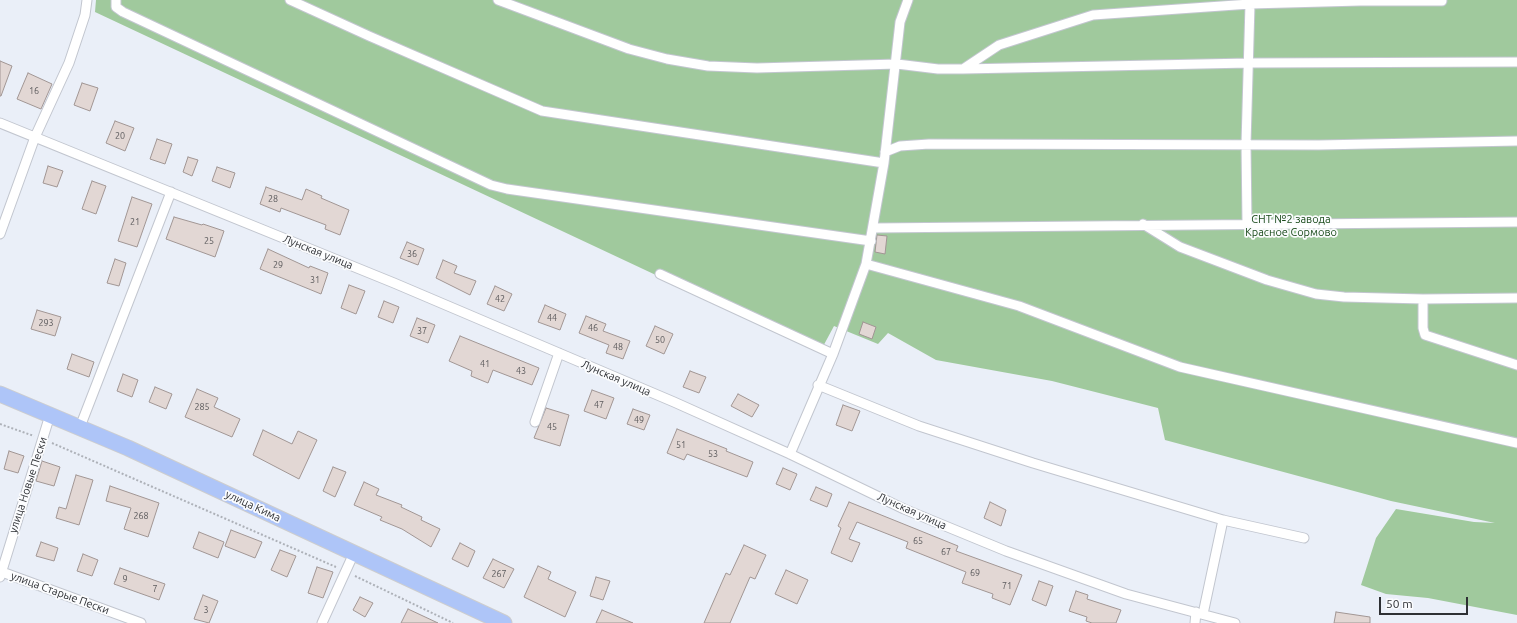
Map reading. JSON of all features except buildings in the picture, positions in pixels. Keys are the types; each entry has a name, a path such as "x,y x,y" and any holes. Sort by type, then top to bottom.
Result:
{"main road":[{"name":"улица Кима","path":"0,394 80,427 504,623"}],"street":[{"path":"0,234 35,137 69,63 85,15 87,0"},
{"path":"116,0 116,7 123,12 491,185 507,189 871,240"},
{"path":"290,0 369,36 542,110 884,163"},
{"path":"498,0 629,49 667,59 708,66 757,68 897,64 938,69 963,69 1249,63 1517,62"},
{"path":"790,454 818,385 833,354 866,264 884,163 897,64 900,22 908,0"},
{"path":"963,69 999,45 1093,15 1250,4 1360,1 1442,1"},
{"path":"1246,223 1246,144 1250,4"},
{"name":"Лунская улица","path":"0,123 394,283 559,353 790,454 904,509 1006,551 1126,594 1235,623"},
{"path":"885,152 900,146 929,144 1246,144 1517,141"},
{"path":"80,427 171,192"},
{"path":"873,228 1246,223 1517,222"},
{"path":"1143,224 1180,247 1267,280 1316,294 1344,297 1423,299 1517,298"},
{"path":"866,264 1019,306 1180,367 1517,443"},
{"path":"660,274 833,354"},
{"path":"1423,299 1423,328 1425,335 1517,365"},
{"path":"535,422 559,353"},
{"path":"818,385 919,426 1223,520 1304,538"},
{"name":"улица Новые Пески","path":"1,575 50,415"},
{"path":"1195,623 1200,613 1223,520"},
{"path":"322,623 354,553"},
{"name":"улица Старые Пески","path":"1,575 62,594 141,623"}],"path":[{"path":"0,424 43,439 346,571 453,623"}],"green space":[{"name":"СНТ №2 завода Красное Сормово","path":"96,0 1517,0 1517,615 1428,598 1386,594 1361,585 1376,538 1396,509 1474,522 1495,523 1391,501 1165,440 1158,408 1052,381 936,360 888,333 878,344 834,326 820,352 95,12"}]}
